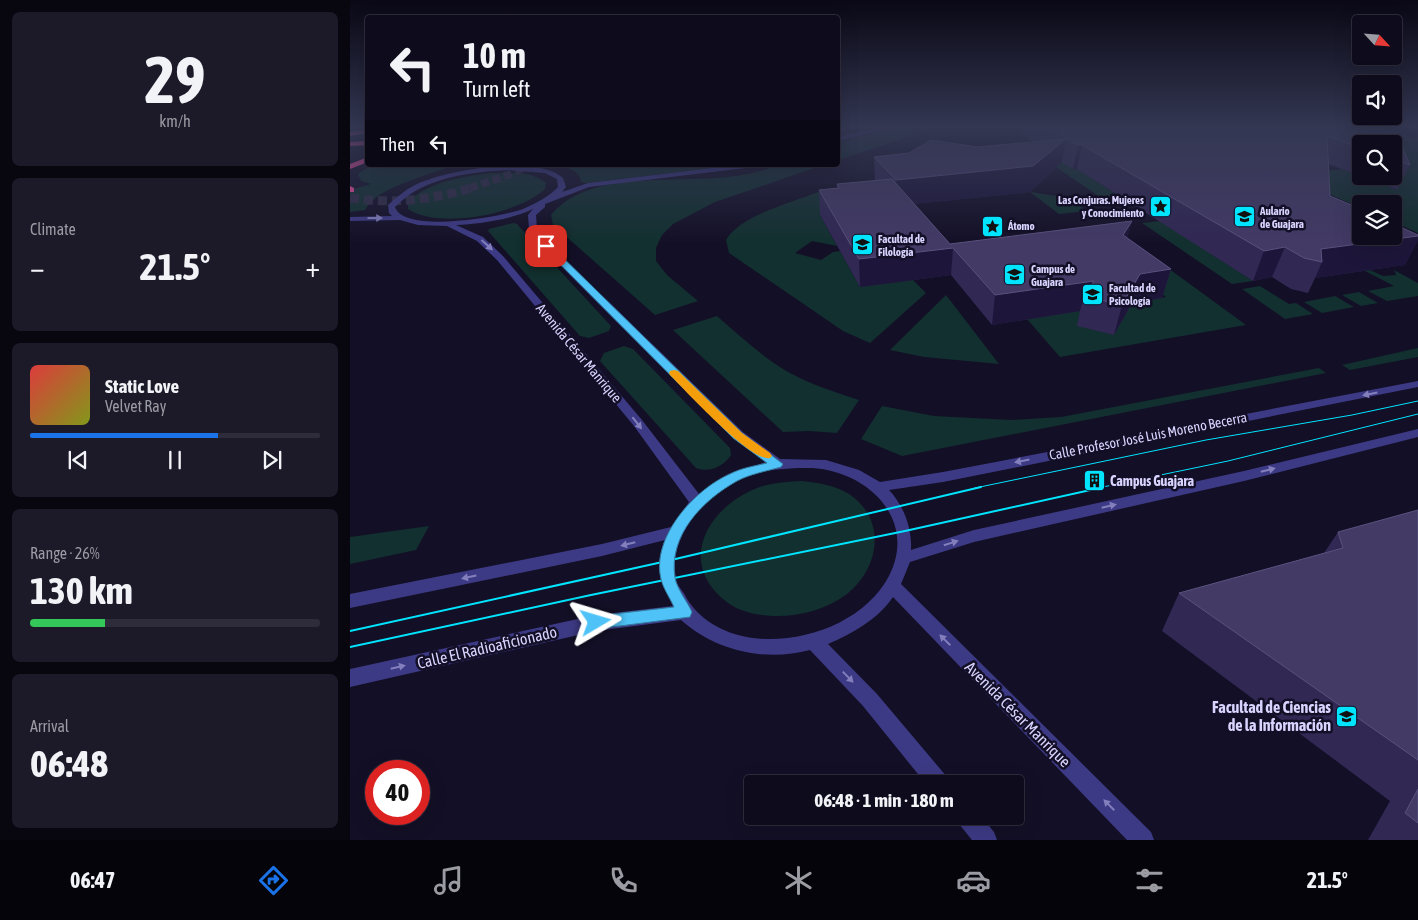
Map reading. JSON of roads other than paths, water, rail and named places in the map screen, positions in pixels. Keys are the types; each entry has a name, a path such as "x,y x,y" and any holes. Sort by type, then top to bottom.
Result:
{"street":[{"path":"449,176 463,167"},
{"path":"400,218 393,213 392,207 396,200 416,187 449,176 501,168 522,167 546,171 560,178 562,186 532,215 533,229 546,246 738,435 777,464"},
{"path":"350,219 400,218 418,223 444,224 498,217 588,185 741,167"},
{"name":"Avenida César Manrique","path":"444,224 471,234 490,247 638,423 697,502"},
{"name":"Calle Profesor José Luis Moreno Becerra","path":"878,487 942,477 1418,384"},
{"path":"904,558 974,536 1244,476 1418,433"},
{"path":"777,464 832,465 857,474 878,487 894,506 904,531 904,558 893,586 861,620 814,642 776,648 740,644 708,631 684,612 668,579 667,561 675,532 697,502 734,477 777,464"},
{"path":"350,601 602,550 675,532"},
{"name":"Avenida César Manrique","path":"893,586 1143,840"},
{"name":"Calle El Radioaficionado","path":"350,678 596,622 684,612"},
{"path":"814,642 870,700 932,775"},
{"path":"974,825 986,840"}],"tunnel":[{"path":"470,188 511,174 525,167"},
{"path":"350,198 381,201 413,200 444,195 474,187"}],"tram line":[{"path":"975,488 1206,440 1352,415 1418,401"},
{"path":"1098,488 1228,461 1418,414"},
{"path":"350,631 667,561 981,487"},
{"path":"350,647 591,595 905,531 1104,487"}],"place":[{"name":"Las Conjuras. Mujeres y Conocimiento","path":"1160,206"},
{"name":"Aulario de Guajara","path":"1244,217"},
{"name":"Átomo","path":"992,226"},
{"name":"Facultad de Filología","path":"862,245"},
{"name":"Campus de Guajara","path":"1015,275"},
{"name":"Facultad de Psicología","path":"1093,294"},
{"name":"Campus Guajara","path":"1094,481"},
{"name":"Facultad de Ciencias de la Información","path":"1347,716"}]}
